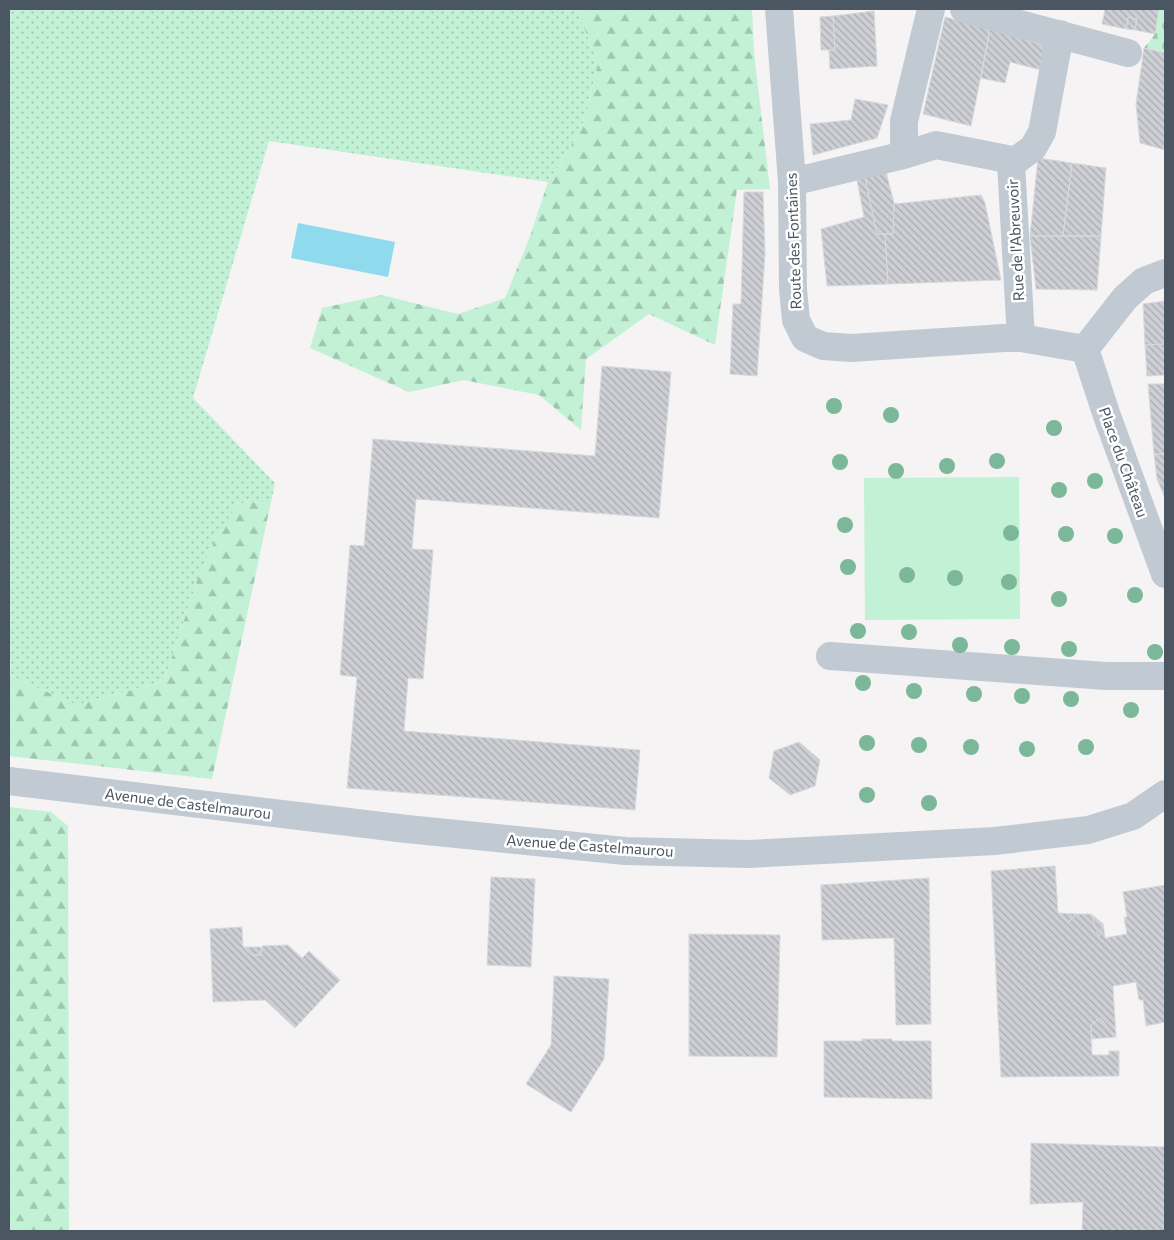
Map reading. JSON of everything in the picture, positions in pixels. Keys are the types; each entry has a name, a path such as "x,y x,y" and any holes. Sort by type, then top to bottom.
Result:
{"street":[{"name":"Route des Fontaines","path":"779,9 792,182 793,290 796,320 805,338 823,346 851,348 1021,338 1085,350"},
{"path":"904,155 904,121 931,9"},
{"path":"964,9 1128,53"},
{"path":"1011,164 1033,148 1042,132 1060,34"},
{"name":"Rue de l'Abreuvoir","path":"792,182 904,155 936,145 1006,159 1011,164 1021,338"},
{"path":"1085,350 1125,298 1144,281 1165,272"},
{"name":"Place du Château","path":"1085,350 1165,574"},
{"path":"830,656 1106,676 1165,676"},
{"name":"Avenue de Castelmaurou","path":"9,781 407,829 625,851 748,854 995,842 1088,830 1133,816 1165,794"}],"green space":[{"path":"9,9 577,9 598,64 581,130 548,182 269,141 193,398 275,483 271,502 239,503 200,572 164,681 77,705 11,676 9,638"},
{"path":"577,9 752,9 754,53 770,189 737,190 715,345 649,314 586,359 581,430 539,395 464,380 409,392 310,348 322,308 382,295 458,314 505,298 529,239 548,182 581,130 598,64"},
{"path":"1159,9 1165,9 1165,53 1144,48 1155,34"},
{"path":"1019,477 1020,619 865,620 864,478"},
{"path":"271,502 212,779 9,756 9,638 11,676 77,705 164,681 200,572 221,528 239,503"},
{"path":"9,807 51,812 68,826 69,1231 9,1231"}],"water":[{"path":"298,223 395,242 388,277 291,258"}],"building":[{"path":"1105,9 1159,9 1155,34 1135,30 1137,19 1128,17 1126,29 1102,24"},
{"path":"874,11 877,66 830,69 829,50 835,50 833,16"},
{"path":"833,16 835,50 821,50 820,17"},
{"path":"945,17 990,29 971,126 923,114"},
{"path":"1128,17 1137,19 1135,30 1126,29"},
{"path":"990,29 1046,46 1041,70 1010,62 1005,83 981,78"},
{"path":"1144,48 1165,53 1165,150 1140,143 1136,104"},
{"path":"855,99 888,105 877,138 813,155 810,124 851,120"},
{"path":"1038,158 1072,163 1063,236 1030,236"},
{"path":"1072,163 1106,168 1101,236 1063,236"},
{"path":"885,168 894,203 893,234 877,234 864,173"},
{"path":"864,173 877,234 885,234 888,284 827,286 821,229 864,217 856,175"},
{"path":"744,192 763,192 765,254 757,376 730,374 733,304 741,304"},
{"path":"981,195 985,203 1001,280 888,284 885,234 893,234 894,204"},
{"path":"1030,236 1101,236 1097,290 1036,289"},
{"path":"1165,301 1165,344 1145,345 1143,304"},
{"path":"1165,344 1165,375 1147,376 1145,345"},
{"path":"602,366 671,372 659,518 416,499 412,549 433,550 423,679 408,678 404,731 640,750 635,810 347,788 357,677 340,675 350,545 364,546 373,439 595,456"},
{"path":"1148,384 1165,384 1165,454 1154,454"},
{"path":"1154,454 1165,454 1165,498 1157,479"},
{"path":"799,742 820,760 815,786 790,795 769,778 774,751"},
{"path":"1055,866 1058,913 1068,923 1076,914 1091,914 1103,924 1105,938 1127,934 1124,917 1127,917 1123,892 1165,885 1165,1022 1146,1026 1143,1000 1139,1000 1136,982 1113,986 1116,1037 1100,1018 1091,1025 1092,1055 1109,1055 1109,1051 1119,1051 1119,1076 1001,1077 991,871"},
{"path":"491,877 535,879 531,967 487,965"},
{"path":"929,878 931,1024 896,1025 894,938 822,940 821,885"},
{"path":"1058,913 1076,914 1068,923"},
{"path":"1091,914 1103,924 1099,937"},
{"path":"242,927 243,947 252,955 261,955 262,946 288,945 302,958 309,951 340,980 295,1028 265,1000 213,1002 210,929"},
{"path":"689,934 780,935 777,1057 689,1056"},
{"path":"243,947 261,947 261,955 252,955"},
{"path":"554,976 609,979 604,1059 571,1112 526,1084 551,1045"},
{"path":"1100,1018 1116,1037 1091,1039 1091,1025"},
{"path":"862,1039 931,1041 932,1099 824,1097 824,1041 862,1041"},
{"path":"1031,1143 1165,1147 1165,1231 1082,1231 1083,1202 1030,1204"}]}
